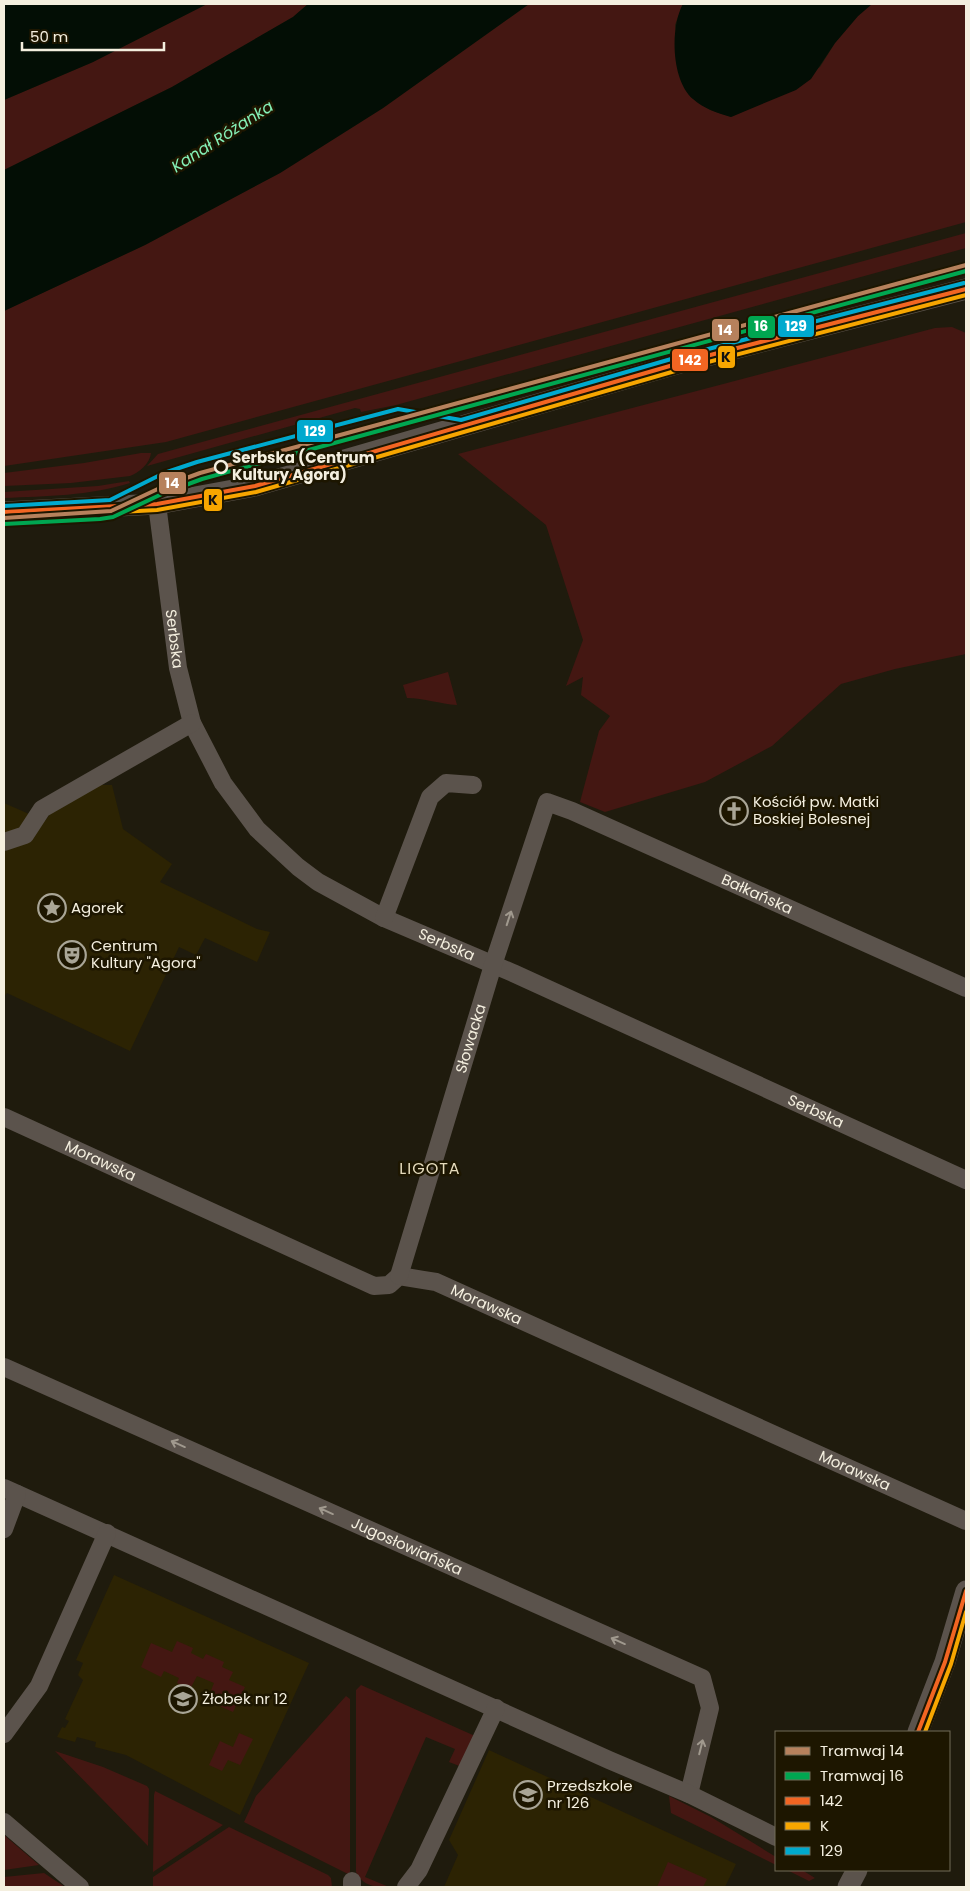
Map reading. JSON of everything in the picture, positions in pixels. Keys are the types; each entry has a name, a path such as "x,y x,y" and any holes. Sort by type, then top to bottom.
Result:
{"street":[{"path":"4,512 156,504 255,486 687,360 966,289"},
{"path":"945,295 966,306"},
{"name":"Serbska","path":"156,504 178,668 192,724 223,783 257,829 298,867 318,882 384,918 494,965 966,1180"},
{"path":"4,842 25,835 42,810 192,724"},
{"path":"384,918 430,797 446,783 473,785"},
{"name":"Słowacka","path":"399,1276 494,965 547,802"},
{"name":"Bałkańska","path":"547,802 572,811 966,988"},
{"name":"Morawska","path":"4,1116 374,1286 389,1285 399,1276 436,1282 966,1521"},
{"name":"Jugosłowiańska","path":"4,1367 702,1678 710,1708 689,1794"},
{"path":"4,1529 11,1491 689,1794 775,1837"},
{"path":"5,1731 39,1686 107,1534"},
{"path":"918,1731 945,1662 966,1591"},
{"path":"406,1887 419,1870 496,1708"},
{"path":"4,1822 80,1887"}],"shaded area":[{"path":"207,4 308,4 293,17 172,87 4,170 4,100 93,62"},
{"path":"529,4 683,4 675,25 683,84 692,98 710,110 731,117 755,106 820,67 835,43 858,16 872,4 966,4 966,222 166,442 4,466 4,311 145,245 280,173 383,108"},
{"path":"966,233 966,248 396,405 361,412 360,409 355,408 147,466 158,454"},
{"path":"952,327 966,333 966,654 895,669 841,684 772,746 705,782 605,812 580,802 599,731 610,716 581,695 583,677 566,686 583,640 546,525 458,454 935,328"},
{"path":"151,453 149,460 140,470 130,476 71,483 4,486 4,473 84,463"},
{"path":"129,481 130,483 99,491 52,496 4,498 4,492 98,486"},
{"path":"448,672 457,705 407,698 403,685"},
{"path":"99,785 112,785 123,829 172,864 160,882 257,929 270,932 257,962 205,938 196,955 179,947 130,1051 7,993 4,996 4,803 45,821 50,814"},
{"name":"Żłobek nr 12","path":"114,1575 309,1663 240,1815 126,1755 95,1747 96,1742 77,1737 75,1742 57,1737 62,1727 65,1728 69,1721 65,1719 83,1680 78,1675 83,1663 76,1660"},
{"path":"177,1641 193,1648 191,1653 203,1659 206,1654 224,1662 222,1667 233,1672 229,1680 245,1687 233,1712 217,1705 220,1698 210,1693 214,1683 197,1676 190,1689 177,1683 179,1678 164,1671 161,1677 141,1667 151,1643 172,1652"},
{"path":"361,1685 475,1736 462,1767 449,1762 455,1749 426,1737 365,1877 389,1887 370,1885 362,1880 356,1872 356,1690"},
{"path":"346,1696 350,1699 350,1872 348,1874 244,1822 256,1796"},
{"path":"239,1733 253,1739 240,1765 228,1760 222,1771 209,1765 220,1741 233,1747"},
{"name":"Przedszkole nr 126","path":"489,1750 736,1864 725,1887 444,1887 458,1855 449,1840"},
{"path":"55,1751 103,1767 147,1786 149,1789 148,1846"},
{"path":"155,1791 223,1825 153,1872 154,1795"},
{"path":"669,1796 711,1817 775,1856 775,1865 671,1813"},
{"path":"229,1827 328,1875 331,1878 332,1887 153,1887 153,1877"},
{"path":"4,1835 39,1865 4,1870"},
{"path":"668,1862 707,1879 703,1887 657,1887"},
{"path":"789,1871 804,1871 815,1878 809,1881"},
{"path":"44,1873 65,1887 4,1887 4,1877"}],"water":[{"path":"4,4 207,4 93,62 4,100"},
{"name":"Kanał Różanka","path":"308,4 529,4 383,108 280,173 145,245 4,311 4,170 172,87 293,17"},
{"path":"683,4 872,4 858,16 835,43 811,79 796,90 731,117 711,110 697,102 686,90 680,79 675,53 675,39 676,26"}],"tram line":[{"name":"14","path":"4,518 111,511 162,487 200,473 966,265"},
{"name":"16","path":"4,524 113,517 164,493 202,479 966,271"}],"transit line":[{"name":"129","path":"4,506 110,500 164,473 197,462 398,409 461,420 685,355 964,283"},
{"name":"142","path":"4,512 157,504 255,486 687,361 966,289"},
{"name":"K","path":"4,518 157,510 256,492 689,367 966,295"},
{"name":"142","path":"918,1731 945,1662 966,1591"},
{"name":"K","path":"925,1731 951,1664 966,1612"}],"place":[{"name":"Serbska (Centrum Kultury Agora)","path":"221,467"},
{"name":"Kościół pw. Matki Boskiej Bolesnej","path":"734,811"},
{"name":"Agorek","path":"52,908"},
{"name":"Centrum Kultury \"Agora\"","path":"72,955"},
{"name":"Żłobek nr 12","path":"183,1699"},
{"name":"Przedszkole nr 126","path":"528,1795"}],"district":[{"name":"LIGOTA","path":"430,1168"}]}
